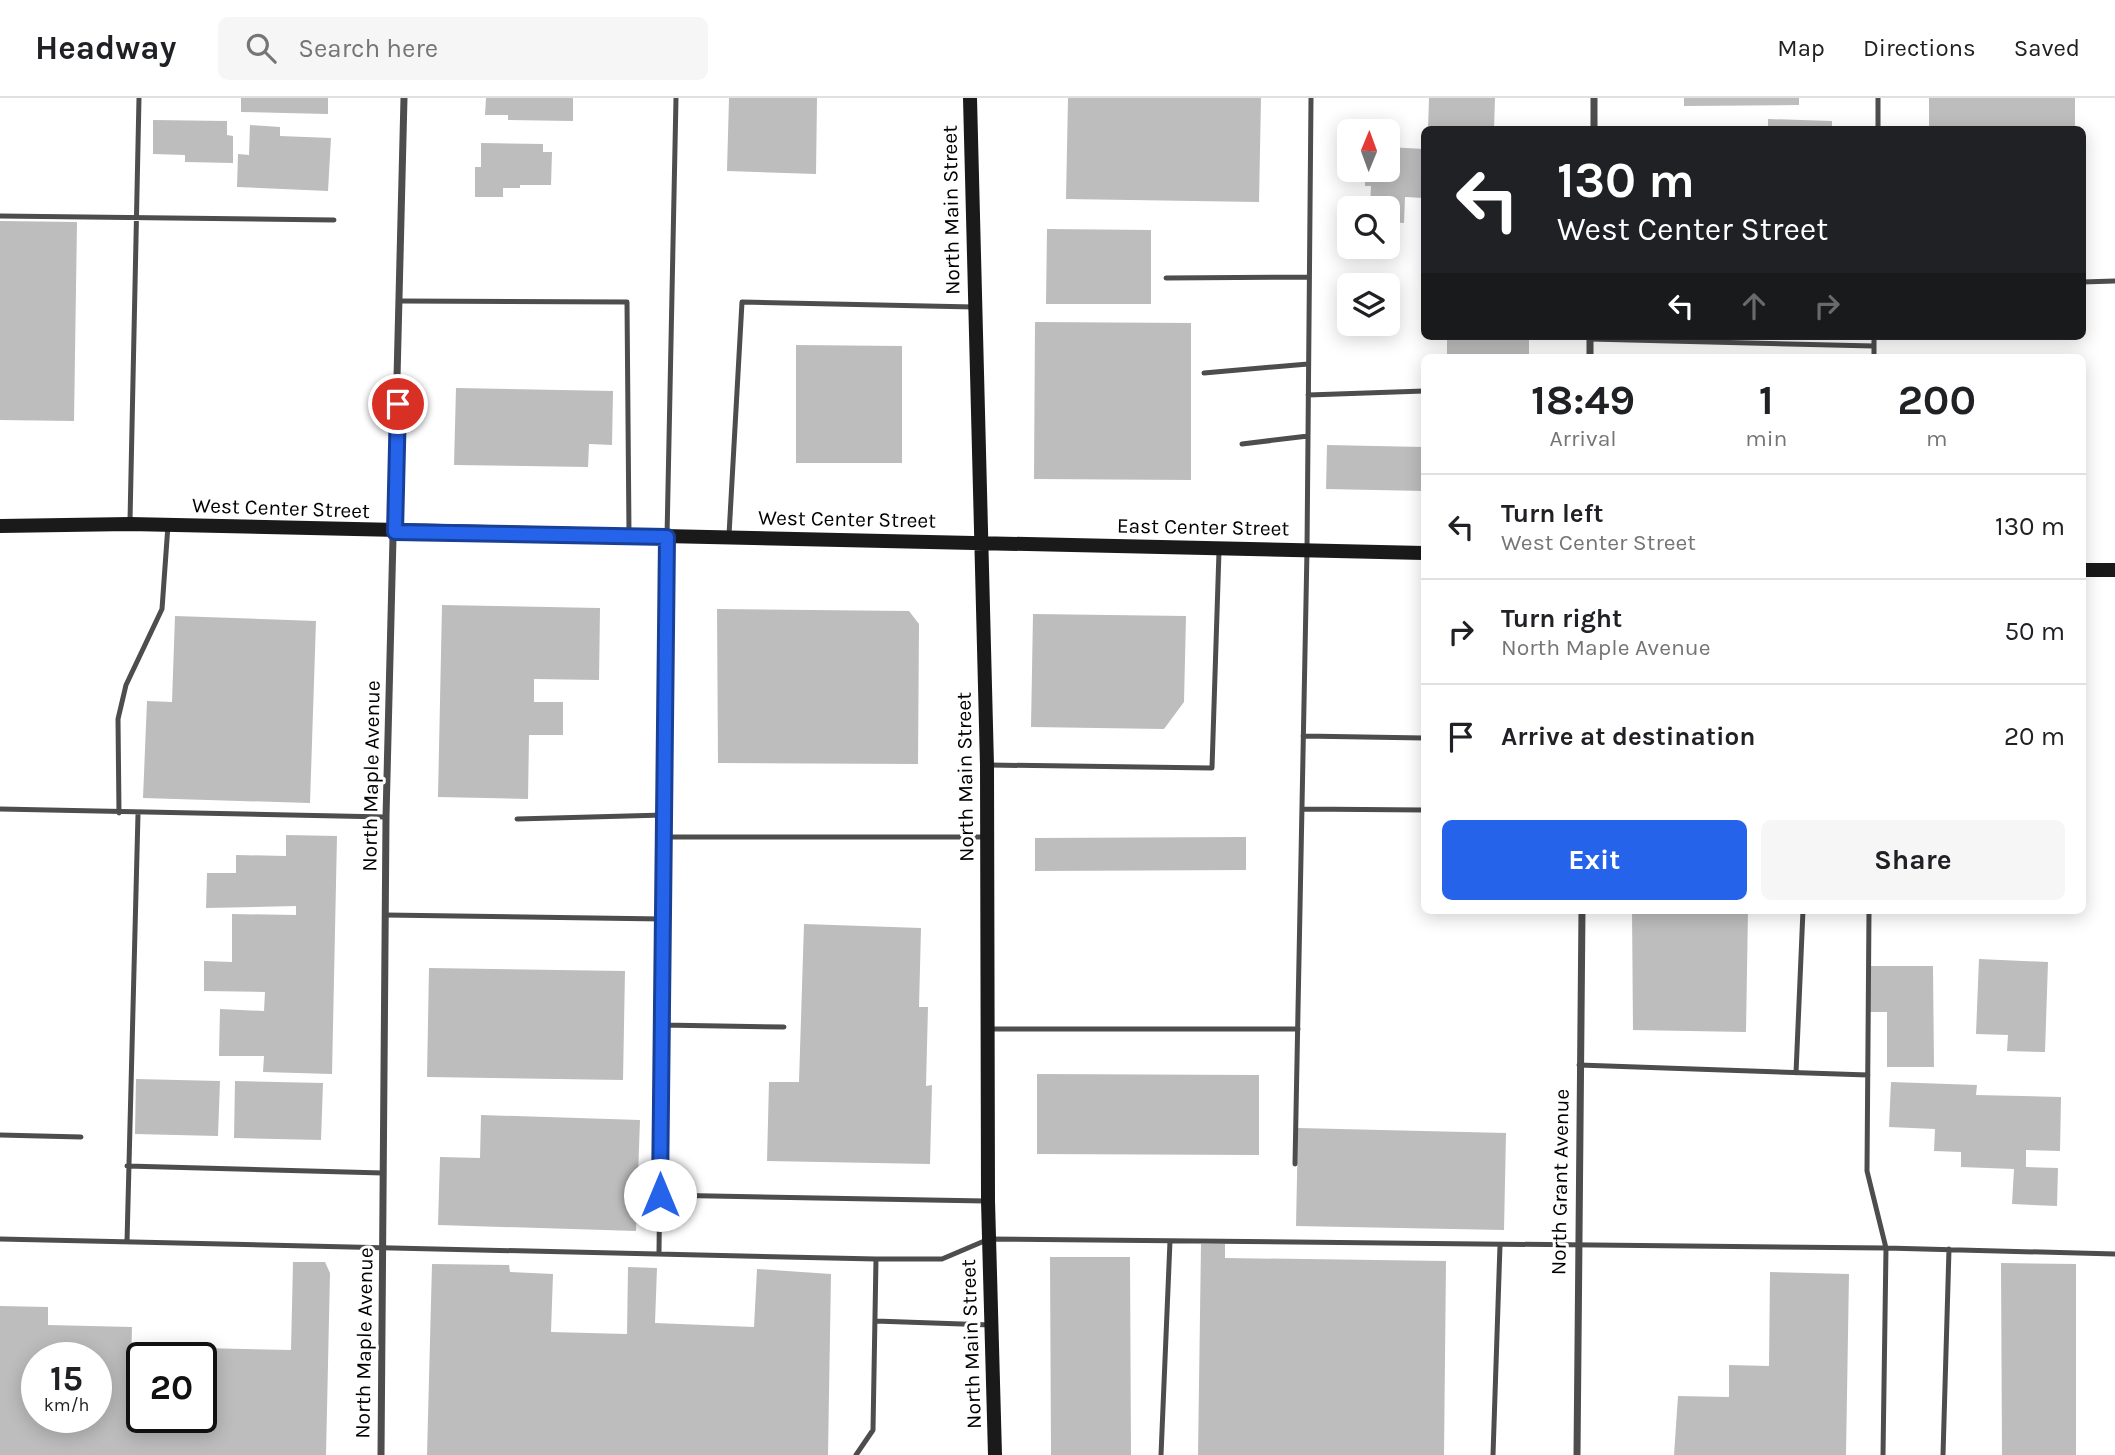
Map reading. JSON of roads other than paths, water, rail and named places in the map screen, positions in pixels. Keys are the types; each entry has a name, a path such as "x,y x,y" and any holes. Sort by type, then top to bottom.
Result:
{"street":[{"name":"North Maple Avenue","path":"381,1455 386,817 404,98"},
{"name":"North Main Street","path":"970,98 988,765 988,1201 995,1455"},
{"path":"1594,98 1594,126"},
{"name":"West Center Street","path":"0,526 130,524 629,537 980,542"},
{"name":"East Center Street","path":"980,542 1421,553"},
{"path":"2086,569 2115,570"},
{"name":"North Grant Avenue","path":"1577,1455 1581,914"}],"lane":[{"path":"130,524 139,98"},
{"path":"659,1253 667,537 676,98"},
{"path":"1295,1164 1307,550 1311,98"},
{"path":"1878,98 1878,126"},
{"path":"0,216 334,220"},
{"path":"1166,278 1309,277"},
{"path":"2086,282 2115,281"},
{"path":"400,301 627,302 629,537"},
{"path":"729,539 742,302 974,307"},
{"path":"1685,340 1874,346"},
{"path":"1874,340 1874,354"},
{"path":"1204,373 1308,364"},
{"path":"1308,395 1421,391"},
{"path":"1242,444 1308,436"},
{"path":"119,813 118,719 125,685 162,609 168,525"},
{"path":"988,765 1212,768 1220,548"},
{"path":"1303,736 1421,738"},
{"path":"0,809 138,814 386,817"},
{"path":"1302,809 1421,810"},
{"path":"127,1242 138,814"},
{"path":"517,819 664,815"},
{"path":"663,837 988,836"},
{"path":"1796,1073 1803,914"},
{"path":"1869,914 1867,1171 1886,1248 1883,1455"},
{"path":"386,915 663,919"},
{"path":"661,1025 784,1027"},
{"path":"988,1029 1298,1029"},
{"path":"1579,1065 1868,1075"},
{"path":"0,1135 80,1137"},
{"path":"127,1166 383,1173"},
{"path":"660,1195 988,1201"},
{"path":"0,1239 876,1259 942,1259 989,1239 1886,1248 2115,1254"},
{"path":"1161,1455 1170,1241"},
{"path":"1493,1455 1500,1245"},
{"path":"1942,1455 1949,1250"},
{"path":"856,1455 873,1430 876,1259"},
{"path":"875,1321 992,1325"}]}
